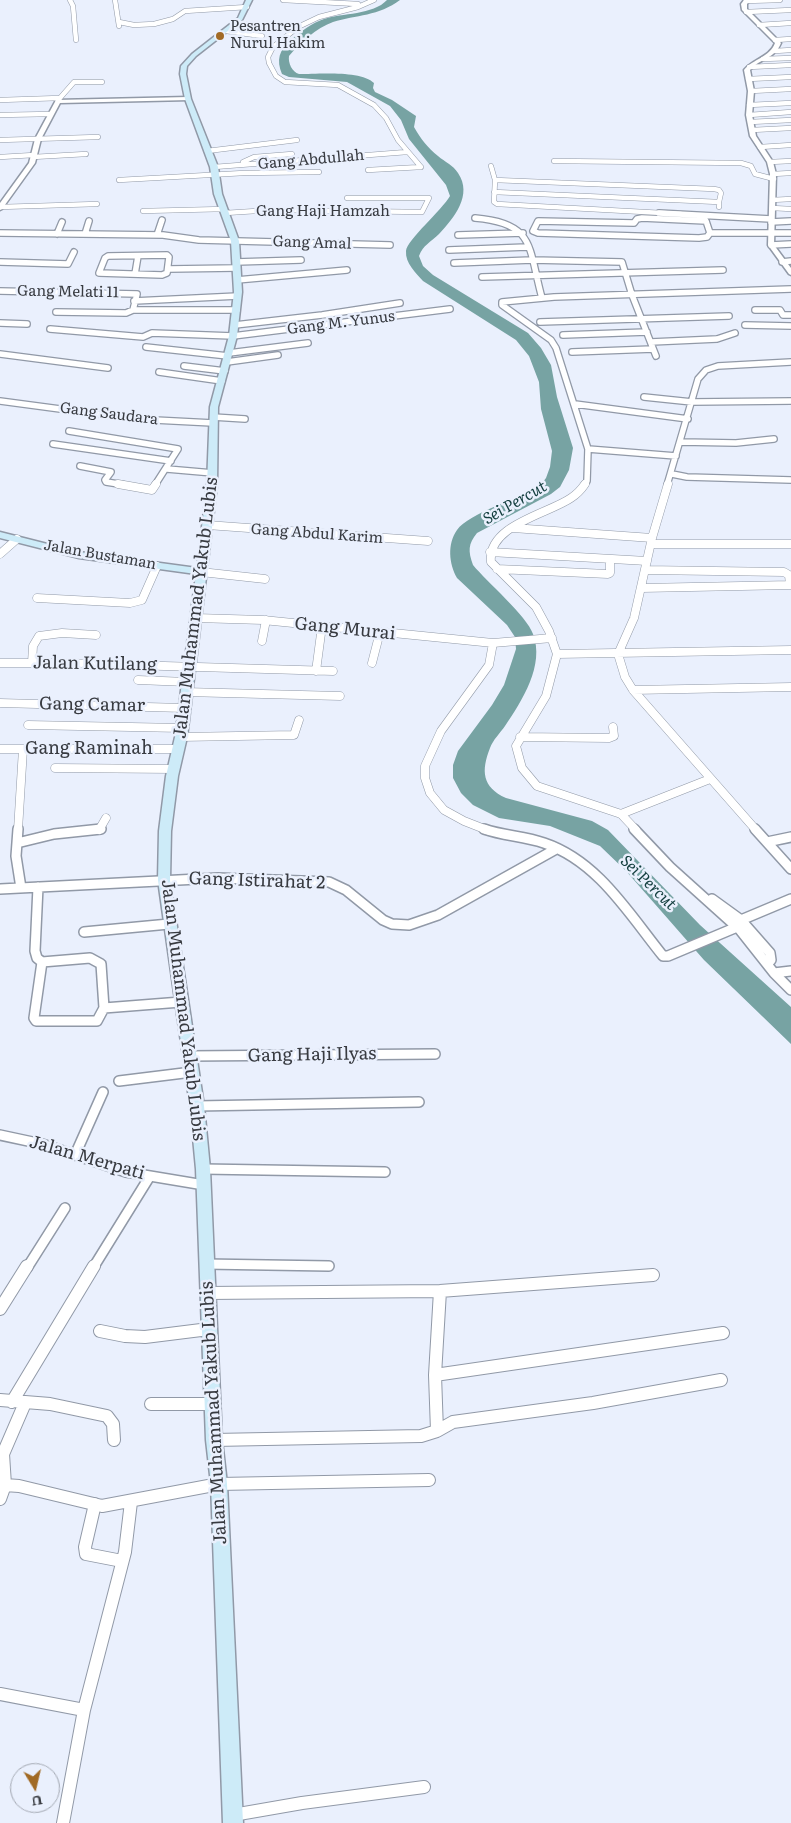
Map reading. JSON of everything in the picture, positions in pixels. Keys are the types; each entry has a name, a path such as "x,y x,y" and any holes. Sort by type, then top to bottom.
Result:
{"main road":[{"name":"Jalan Muhammad Yakub Lubis","path":"233,1819 219,1484 214,1440 205,1264 203,1169 197,1106 164,880 165,831 180,738 213,473 214,407 226,364 237,310 235,240 218,194 214,171 188,99 183,74 186,62 236,23 248,4"},
{"name":"Jalan Bustaman","path":"0,535 79,555 201,572"}],"street":[{"path":"70,0 73,6 76,40"},
{"path":"115,0 119,24 160,22 174,19 185,11 248,4"},
{"path":"196,0 198,9 201,10"},
{"path":"283,0 364,5"},
{"path":"368,170 421,167 407,152 386,118 374,105 338,85 286,82 276,76 268,57 273,47 298,27 319,17 364,5 374,0"},
{"path":"746,5 780,0"},
{"path":"746,5 772,6"},
{"path":"746,5 791,10"},
{"path":"746,5 759,25 775,40 778,46 775,51 747,70 751,91 749,105 752,132 770,162 774,177 771,244 791,273"},
{"path":"236,23 258,26"},
{"path":"759,25 791,23"},
{"path":"226,32 262,36"},
{"path":"775,40 791,39"},
{"path":"775,51 791,50"},
{"path":"763,59 791,58"},
{"path":"749,67 791,65"},
{"path":"748,79 791,77"},
{"path":"0,208 28,170 38,139 59,99 74,82 102,82"},
{"path":"751,91 791,89"},
{"path":"0,100 188,99"},
{"path":"749,105 791,103"},
{"path":"750,118 791,112"},
{"path":"0,115 50,114"},
{"path":"750,118 791,120"},
{"path":"752,132 791,128"},
{"path":"752,132 791,132"},
{"path":"0,140 98,137"},
{"path":"206,148 297,140"},
{"path":"206,148 239,141"},
{"path":"760,147 791,145"},
{"name":"Gang Abdullah","path":"214,171 407,152"},
{"path":"0,156 86,154"},
{"path":"214,171 254,157 292,154"},
{"path":"554,161 741,163 751,166 755,174 774,177 791,173"},
{"path":"770,162 791,161"},
{"path":"491,166 495,180 495,203 718,215 791,221"},
{"path":"214,171 240,177"},
{"path":"119,180 214,171 319,172"},
{"path":"495,180 717,189 721,193 718,215"},
{"path":"554,206 558,182"},
{"path":"494,192 719,202"},
{"path":"0,196 9,196"},
{"path":"348,198 382,197 379,211"},
{"name":"Gang Haji Hamzah","path":"143,211 422,212 429,198 382,197"},
{"path":"772,200 791,199"},
{"path":"0,208 96,204"},
{"path":"772,208 791,209"},
{"path":"475,218 502,220 514,225 523,233 542,298"},
{"path":"639,218 675,219 706,221 710,232 709,236 704,238 675,238 538,233 533,231 536,222 540,220 634,223 639,218"},
{"path":"675,219 675,238"},
{"path":"157,235 162,220"},
{"path":"84,234 89,221"},
{"path":"57,234 62,222"},
{"path":"710,232 791,233"},
{"name":"Gang Amal","path":"0,233 157,235 199,240 390,245"},
{"path":"458,235 523,233"},
{"path":"771,244 791,244"},
{"path":"449,250 528,247"},
{"path":"0,262 68,264 74,252"},
{"path":"135,274 138,256"},
{"path":"168,256 169,269 165,274 100,273 106,257 168,256"},
{"path":"133,310 134,301 237,279 301,260"},
{"path":"454,264 532,260 620,261 624,263 632,295 654,352 572,352"},
{"path":"782,262 791,261"},
{"path":"169,269 237,279 347,270"},
{"path":"482,277 723,270"},
{"path":"204,292 237,279"},
{"path":"791,289 542,298 505,301 501,304 551,340 559,354 561,366 575,404 588,449 587,481 579,492 570,499 536,514 512,528 493,546 490,552 491,562 536,607 548,638 557,654 546,696 516,746 520,766 537,786 621,814 700,895 713,899 770,953 771,960 767,964 791,990"},
{"name":"Gang Melati 11","path":"0,291 137,294 134,301"},
{"path":"50,328 143,338 152,333 234,330 400,302"},
{"name":"Gang M. Yunus","path":"234,330 450,309"},
{"path":"56,312 237,310"},
{"path":"754,310 780,310 783,314 784,326"},
{"path":"783,314 791,314"},
{"path":"540,322 729,316"},
{"path":"0,323 27,324"},
{"path":"745,325 791,326"},
{"path":"563,335 647,332"},
{"path":"651,342 717,339 726,338 735,333"},
{"path":"184,366 226,364 308,344"},
{"path":"146,348 226,364"},
{"path":"0,354 108,368"},
{"path":"158,372 226,364 278,355"},
{"path":"791,362 712,368 706,370 698,380 651,541 634,618 618,654 625,676 633,690 791,869"},
{"path":"644,397 692,402 791,401"},
{"name":"Gang Saudara","path":"3,401 136,419 245,419"},
{"path":"575,404 688,419"},
{"path":"69,431 178,449 154,489 144,490 106,482 105,480 111,472 80,466"},
{"path":"681,442 736,443 774,439"},
{"path":"53,444 171,461"},
{"path":"588,449 676,456"},
{"path":"167,469 213,473"},
{"path":"672,474 687,477 791,480"},
{"name":"Gang Abdul Karim","path":"207,525 428,541"},
{"path":"512,528 651,541 791,544"},
{"path":"0,554 17,539"},
{"path":"490,552 647,562"},
{"path":"497,569 608,574 610,573 610,559"},
{"path":"37,598 130,603 140,601 157,566"},
{"path":"642,588 791,586 789,574 784,572 645,570"},
{"path":"201,572 265,579"},
{"name":"Gang Murai","path":"196,618 266,620 496,643"},
{"path":"262,640 266,620"},
{"path":"316,671 322,626"},
{"path":"372,663 380,632"},
{"path":"32,663 33,646 39,636 62,633 96,635"},
{"path":"548,638 496,643 489,664 441,731 424,766 425,778 430,793 444,810 464,821 501,835 544,843 579,860 598,876 660,954 665,956 716,937 739,923 791,899"},
{"path":"557,654 791,650"},
{"name":"Jalan Kutilang","path":"0,663 189,666 333,672"},
{"path":"138,680 186,687 340,696"},
{"path":"633,690 791,687"},
{"name":"Gang Camar","path":"0,703 184,708"},
{"path":"28,725 180,738 294,735 299,720"},
{"path":"520,737 609,738 614,736 613,727"},
{"name":"Gang Raminah","path":"0,749 180,738"},
{"path":"22,888 17,868 17,842 23,749"},
{"path":"55,768 174,769"},
{"path":"621,814 710,779"},
{"path":"17,842 54,834 98,830 101,829 106,818"},
{"path":"767,842 791,837"},
{"name":"Gang Istirahat 2","path":"0,889 218,878 329,882 345,889 373,914 393,924 410,925 428,920 469,900 556,849"},
{"path":"38,887 35,951 37,958 42,962 90,958 101,964 104,1008 98,1020 36,1021 34,1018 42,962"},
{"path":"84,932 169,924"},
{"path":"774,972 791,970"},
{"path":"104,1008 181,1002"},
{"name":"Gang Haji Ilyas","path":"190,1056 435,1054"},
{"path":"119,1081 192,1072"},
{"path":"75,1155 103,1092"},
{"path":"197,1106 419,1102"},
{"name":"Jalan Merpati","path":"0,1134 42,1144 126,1172 204,1184"},
{"path":"203,1169 385,1172"},
{"path":"12,1402 150,1176"},
{"path":"0,1309 65,1208"},
{"path":"205,1264 329,1266"},
{"path":"207,1294 440,1291 653,1275"},
{"path":"437,1431 435,1375 440,1291"},
{"path":"100,1332 144,1337 209,1329"},
{"path":"435,1375 723,1333"},
{"path":"214,1440 421,1436 437,1431 453,1422 593,1403 721,1380"},
{"path":"0,1400 50,1404 107,1416 113,1424 114,1440"},
{"path":"0,1499 5,1485 3,1454 25,1403"},
{"path":"151,1404 212,1404"},
{"path":"5,1485 19,1486 102,1506 219,1484 429,1480"},
{"path":"63,1823 84,1710 122,1561 131,1502"},
{"path":"95,1504 85,1547 86,1554 122,1561"},
{"path":"0,1694 84,1710"},
{"path":"233,1819 424,1787"}],"water":[{"name":"Sei Percut","path":"387,0 400,0 384,9 333,22 315,32 303,41 289,56 292,69 299,74 349,74 368,79 374,83 373,88 375,92 392,100 416,116 414,127 424,143 456,170 462,181 463,190 463,198 456,213 445,228 421,252 419,256 423,266 433,275 528,333 541,348 551,365 557,397 573,448 569,470 560,487 551,494 477,533 470,544 470,556 473,565 523,618 533,634 536,646 534,670 530,682 505,726 491,745 485,764 486,778 492,789 506,798 592,821 608,830 700,925 791,1007 791,1044 704,960 626,871 600,846 550,826 499,818 473,805 461,793 453,778 453,765 458,751 492,705 504,685 516,649 515,637 507,625 457,578 452,567 450,554 452,541 457,530 472,518 539,487 546,478 550,467 552,451 541,409 539,382 529,356 516,340 423,281 407,260 406,251 412,240 450,196 446,185 409,139 401,120 390,106 347,82 289,77 282,74 279,64 281,51 302,31 324,19 366,11 381,5"}],"place":[{"name":"Pesantren Nurul Hakim","path":"220,36"}]}
